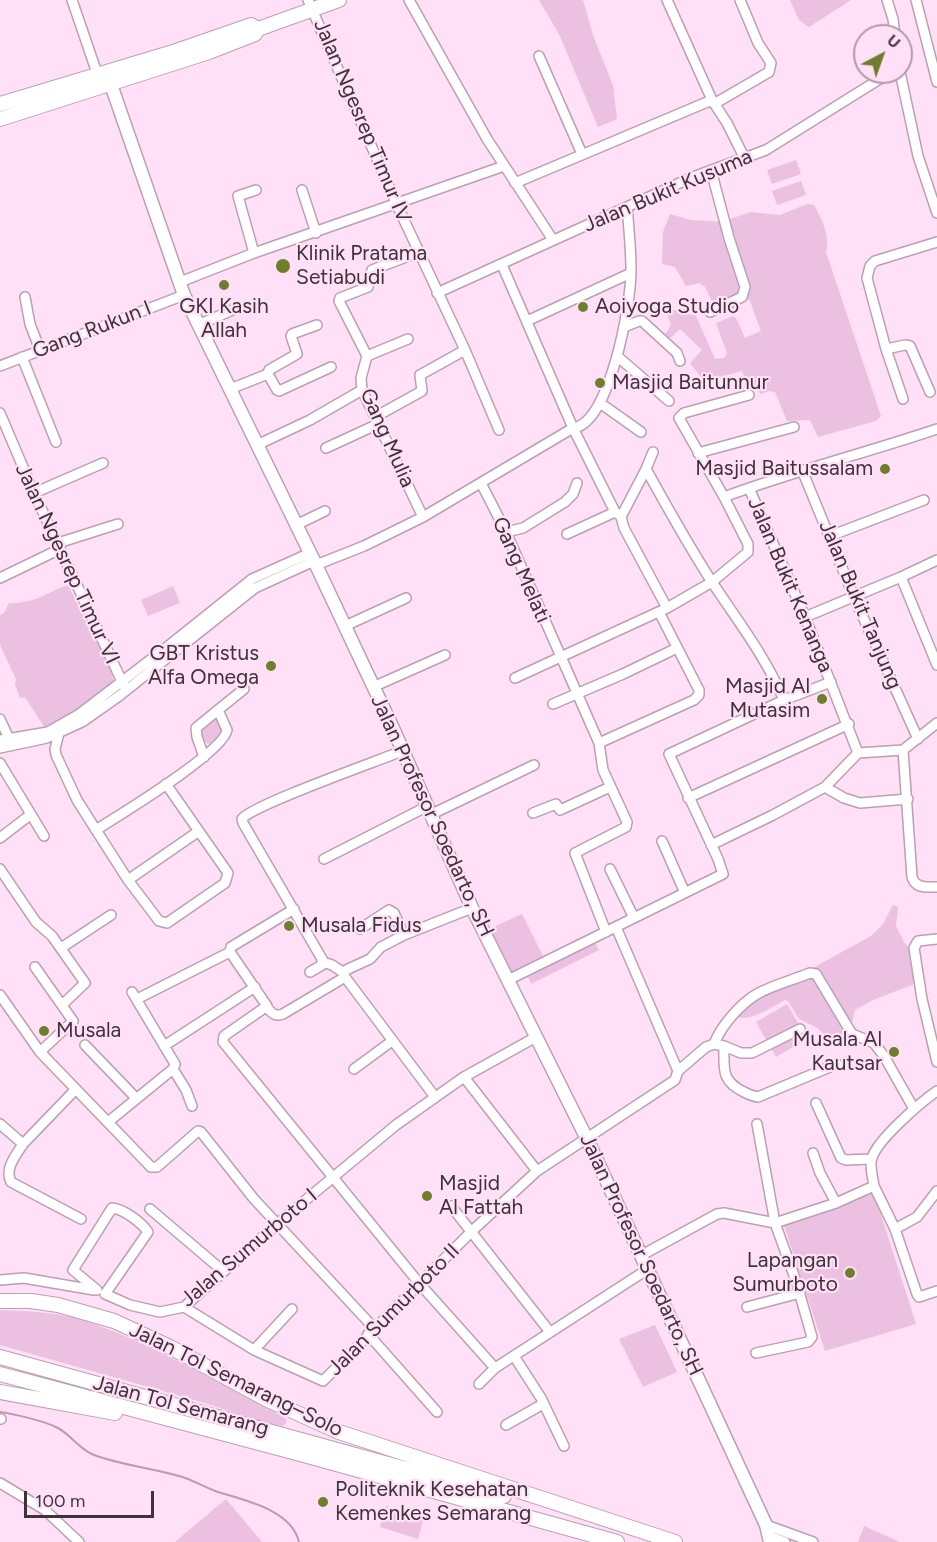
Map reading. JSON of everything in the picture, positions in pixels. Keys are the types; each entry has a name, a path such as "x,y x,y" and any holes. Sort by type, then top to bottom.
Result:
{"highway":[{"path":"0,104 209,52 255,34 258,29 311,5 339,0"},
{"path":"0,119 104,79"},
{"name":"Jalan Tol Semarang–Solo","path":"0,1301 30,1301 58,1305 114,1321 170,1347 266,1399 339,1432 674,1542"},
{"name":"Jalan Tol Semarang","path":"0,1358 674,1542"},
{"name":"Jalan Tol Semarang","path":"0,1374 617,1542"},
{"path":"0,1392 191,1426"}],"main road":[{"name":"Jalan Profesor Soedarto, SH","path":"104,79 184,295 314,560 472,908 587,1139 769,1534"}],"street":[{"path":"72,0 104,79"},
{"path":"409,0 504,166 553,240"},
{"path":"667,0 713,102 745,159"},
{"path":"515,183 713,102 769,72 771,63 758,43 740,0"},
{"path":"887,0 894,24"},
{"path":"915,0 937,82"},
{"name":"Jalan Ngesrep Timur IV","path":"311,5 499,429"},
{"path":"539,56 582,154"},
{"name":"Jalan Bukit Kusuma","path":"437,293 711,170 766,150 872,84"},
{"path":"903,84 918,156 937,213"},
{"path":"180,282 254,253 398,205 504,166"},
{"path":"710,312 742,297 745,287 711,170"},
{"path":"254,253 238,196 256,190"},
{"path":"302,190 316,233"},
{"path":"7,741 59,733 124,686 241,593 295,564 364,546 423,517 573,429 585,425 600,403 617,356 624,327 631,273 627,207"},
{"path":"903,399 886,349 867,278 870,266 875,261 937,242"},
{"name":"Gang Mulia","path":"419,252 372,270 368,287 339,298 339,301 367,356 362,390 423,517"},
{"path":"502,264 573,429 618,514 663,610 677,648 699,690 699,695 694,700 599,743 603,770 627,825 574,853 606,932"},
{"path":"527,321 631,273"},
{"name":"Gang Rukun I","path":"0,366 184,295"},
{"path":"25,297 30,324 39,351"},
{"path":"198,325 237,308"},
{"path":"624,327 642,321 677,353 680,361"},
{"path":"317,325 292,334 297,354 269,369 268,374 279,391 331,367"},
{"name":"Gang Mulia","path":"367,356 408,339"},
{"path":"886,349 910,346 930,392"},
{"path":"326,448 376,421 422,391 420,375 465,350"},
{"path":"617,356 669,401"},
{"path":"22,357 56,442"},
{"path":"230,389 268,374"},
{"path":"257,445 310,420 362,390"},
{"path":"515,678 663,610 712,582 748,552 750,548 680,420 680,416 749,395"},
{"path":"600,403 641,432"},
{"name":"Jalan Ngesrep Timur VI","path":"0,412 34,493 124,686"},
{"path":"698,453 794,427"},
{"path":"724,497 802,470 937,429"},
{"path":"567,534 618,514 646,469 653,452"},
{"path":"34,493 103,463"},
{"path":"646,469 712,582 753,640 784,700"},
{"name":"Jalan Bukit Tanjung","path":"802,470 854,597 918,739"},
{"name":"Gang Melati","path":"481,483 506,532 599,743"},
{"path":"506,532 523,528 565,502 573,494 577,483"},
{"name":"Jalan Bukit Kenanga","path":"749,488 805,617 849,724 858,753"},
{"path":"830,536 924,500"},
{"path":"296,525 325,511"},
{"path":"0,578 59,546 118,524"},
{"path":"805,617 937,560"},
{"path":"901,577 937,665"},
{"path":"345,626 406,598"},
{"path":"553,704 677,648"},
{"path":"373,687 445,655"},
{"path":"508,980 724,873 668,756 670,753 784,700 831,682"},
{"path":"204,757 196,728 244,689"},
{"path":"96,830 204,757 222,740 227,730 218,710"},
{"path":"0,748 7,741 48,732 80,718"},
{"path":"0,719 7,741"},
{"path":"711,845 825,788 858,753 903,750 937,723"},
{"path":"687,798 849,724"},
{"path":"59,733 55,749 56,755 77,800 128,880 162,923 167,923 225,883 228,873 166,784"},
{"path":"903,750 913,881 919,886 937,887"},
{"path":"402,752 274,801 246,814 243,819 323,962 337,967 345,975 435,1097"},
{"path":"0,763 44,836"},
{"path":"324,859 534,765"},
{"path":"533,813 556,804 560,810 610,787"},
{"path":"825,788 860,803 908,799"},
{"path":"0,838 30,815"},
{"path":"128,880 199,831"},
{"path":"662,841 684,893"},
{"path":"0,869 38,925 52,936 85,983 62,1005"},
{"path":"610,869 634,918"},
{"path":"230,952 267,1008 278,1016 345,975 346,970 372,958 381,947 404,935 472,908"},
{"path":"192,1106 186,1090 173,1069 174,1064 135,995 230,952 232,946 294,909"},
{"path":"360,929 389,910 394,913 404,935"},
{"path":"61,948 111,915"},
{"path":"616,927 678,1071"},
{"path":"937,939 918,941 915,948 922,999 937,1062"},
{"path":"310,972 323,962"},
{"path":"35,967 73,1021 40,1052"},
{"path":"800,1029 752,1053 741,1053 714,1044 722,1029 748,1001 758,994 810,973 816,974 852,1034 874,1043 884,1056 914,1109"},
{"path":"164,1046 255,987"},
{"path":"0,995 40,1052 154,1168 200,1131 245,1190 278,1223 371,1331 436,1412"},
{"path":"267,1008 224,1036 223,1042 419,1284 495,1368"},
{"name":"Jalan Sumurboto I","path":"101,1292 148,1232 118,1208 112,1208 74,1270 101,1292 130,1305 160,1312 184,1307 278,1223 384,1134 464,1077 536,1037"},
{"path":"354,1069 392,1041"},
{"name":"Jalan Sumurboto II","path":"184,1307 254,1350 323,1382 472,1231 537,1171 675,1080 678,1071 706,1047 714,1044"},
{"path":"85,1046 136,1098"},
{"path":"724,1046 725,1076 734,1087 754,1097 837,1064"},
{"path":"108,1122 173,1069"},
{"path":"464,1077 537,1171"},
{"path":"76,1089 23,1144 9,1170 9,1177 11,1182 81,1219"},
{"path":"937,1091 914,1109 886,1138 871,1159 874,1186 895,1229 917,1294 919,1297 937,1291"},
{"path":"816,1103 841,1158 846,1160 871,1159"},
{"path":"0,1124 23,1144"},
{"path":"756,1353 811,1340 812,1337 800,1293 775,1223 757,1124"},
{"path":"813,1154 836,1203"},
{"path":"642,1255 717,1214 724,1213 775,1223 836,1203 874,1186"},
{"path":"895,1229 917,1217 937,1191"},
{"path":"451,1206 550,1332"},
{"path":"150,1209 223,1271"},
{"path":"479,1384 495,1368 648,1269"},
{"path":"0,1280 24,1278 101,1292"},
{"path":"747,1306 800,1293"},
{"path":"254,1350 292,1309"},
{"path":"514,1356 543,1404 564,1446"},
{"path":"506,1425 543,1404"},
{"path":"0,1483 45,1510 80,1542"},
{"path":"769,1534 785,1542"},
{"path":"769,1534 813,1542"}],"shaded area":[{"path":"539,0 583,0 594,38 613,85 617,119 598,127 559,34"},
{"path":"790,0 851,0 809,27 799,20"},
{"path":"796,160 801,174 772,184 767,170"},
{"path":"801,181 806,195 777,205 772,191"},
{"path":"807,204 814,205 824,227 827,239 826,252 881,416 876,421 818,437 810,420 787,421 775,392 761,394 745,379 742,371 704,381 690,363 702,350 680,329 668,340 665,335 671,325 667,314 673,310 696,316 715,359 724,358 727,353 716,323 733,316 745,338 761,331 750,301 742,293 715,307 705,287 699,283 686,286 675,267 662,264 663,232 670,214 691,220 722,222 750,212 780,215"},
{"path":"68,585 109,665 114,682 106,691 51,729 45,728 25,697 20,698 15,684 16,679 0,645 0,615 4,613 9,603 33,600"},
{"path":"173,586 180,603 148,616 141,600"},
{"path":"214,719 218,719 225,729 213,742 208,744 201,739 201,732"},
{"path":"893,905 898,907 896,926 913,953 917,978 912,985 873,1000 855,1010 851,1026 843,1036 832,1042 816,1027 799,1019 788,1001 785,1000 752,1016 745,1018 733,1015 740,1008 871,936 883,924"},
{"path":"522,914 543,956 511,972 489,929"},
{"path":"595,943 599,950 531,984 528,977"},
{"path":"787,1004 807,1039 776,1057 756,1022"},
{"name":"Lapangan Sumurboto","path":"874,1193 916,1324 825,1351 783,1222"},
{"path":"0,1310 62,1315 106,1328 155,1349 203,1374 273,1411 286,1419 286,1423 283,1426 268,1424 205,1403 0,1345"},
{"path":"655,1325 677,1372 643,1387 619,1339"},
{"path":"226,1499 262,1542 175,1542"},
{"path":"386,1506 424,1517 418,1539 380,1527"},
{"path":"864,1526 900,1542 858,1542"}],"waterway":[{"path":"0,1412 52,1425 94,1455 185,1478 268,1509 288,1522 299,1542"}],"place":[{"name":"Klinik Pratama Setiabudi","path":"283,266"},
{"name":"GKI Kasih Allah","path":"224,285"},
{"name":"Aoiyoga Studio","path":"583,307"},
{"name":"Masjid Baitunnur","path":"600,383"},
{"name":"Masjid Baitussalam","path":"885,469"},
{"name":"GBT Kristus Alfa Omega","path":"271,666"},
{"name":"Masjid Al Mutasim","path":"822,699"},
{"name":"Musala Fidus","path":"289,926"},
{"name":"Musala","path":"44,1031"},
{"name":"Musala Al Kautsar","path":"894,1052"},
{"name":"Masjid Al Fattah","path":"427,1196"},
{"name":"Lapangan Sumurboto","path":"850,1273"},
{"name":"Politeknik Kesehatan Kemenkes Semarang","path":"323,1502"}]}
